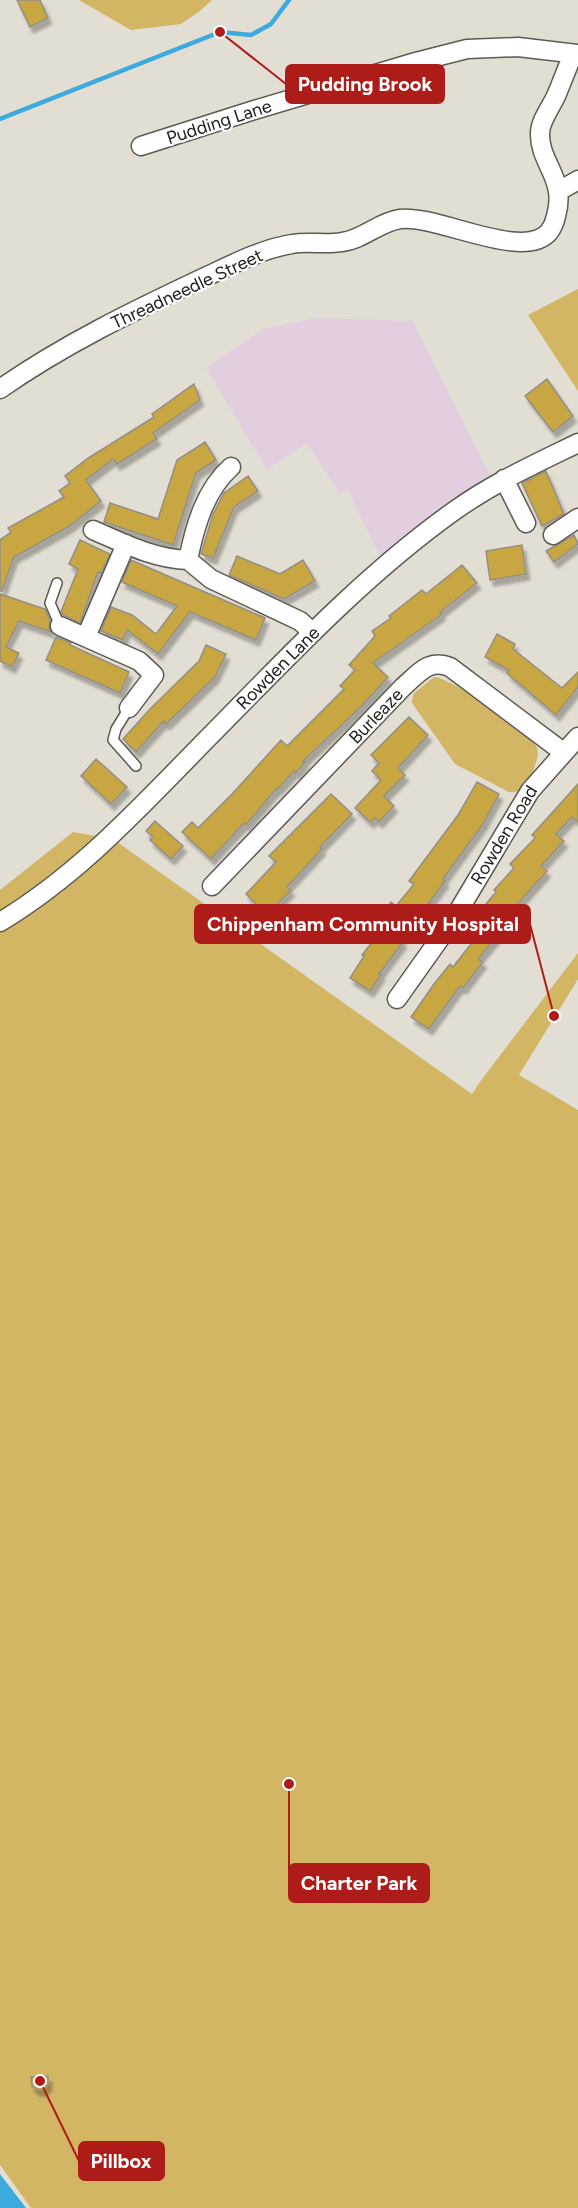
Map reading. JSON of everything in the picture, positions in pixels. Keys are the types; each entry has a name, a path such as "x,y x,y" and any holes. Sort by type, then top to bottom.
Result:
{"street":[{"name":"Pudding Lane","path":"141,146 272,104 467,49 518,47 575,54"},
{"name":"Threadneedle Street","path":"0,389 34,365 154,301 242,260 291,244 341,242 353,239 378,225 400,219 420,219 474,234 518,242 537,241 549,232 555,220 559,191 542,149 540,132 575,54"},
{"path":"559,191 578,180"},
{"name":"Rowden Lane","path":"0,922 53,887 99,849 312,632 397,555 455,510 504,479 578,443"},
{"path":"188,560 193,536 205,504 219,478 231,467"},
{"path":"504,479 526,523"},
{"path":"553,535 578,518"},
{"path":"93,530 174,560 188,560 211,579 300,621 312,632"},
{"path":"86,636 126,544"},
{"path":"60,626 139,661 154,675 129,708"},
{"name":"Burleaze","path":"212,886 404,687 431,664 437,663 450,667 563,752"},
{"name":"Rowden Road","path":"397,999 453,920 530,791 578,737"}],"lane":[{"path":"57,583 50,603 60,626"},
{"path":"129,708 116,729 113,740 136,766"}],"shaded area":[{"path":"79,0 212,0 181,24 131,30"},
{"path":"578,289 578,391 528,315"},
{"path":"316,318 413,321 490,475 381,559 348,490 339,493 307,443 267,470 206,368 263,329"},
{"path":"434,677 454,685 486,704 517,726 534,742 538,755 529,780 521,789 509,792 455,764 412,703 413,694"},
{"path":"73,832 113,839 472,1094 578,953 578,979 519,1075 578,1110 578,2208 31,2208 0,2165 0,890"}],"water":[{"path":"0,2174 26,2208 0,2208"}],"building":[{"path":"17,0 40,0 48,18 30,27"},
{"path":"547,379 573,416 553,432 525,396"},
{"path":"194,384 200,400 153,433 157,439 117,464 113,459 86,480 101,501 68,527 14,557 2,591 0,591 0,540 11,532 8,528 64,497 59,491 70,483 65,476 88,458 154,417 152,414"},
{"path":"205,442 216,460 196,473 173,545 104,522 110,503 158,519 177,460"},
{"path":"546,471 564,514 542,526 522,483"},
{"path":"248,476 258,491 234,507 213,558 201,554 213,514 224,493"},
{"path":"574,535 578,544 554,562 546,551"},
{"path":"80,540 110,554 101,573 98,572 80,623 61,612 78,569 69,564"},
{"path":"522,545 526,574 490,580 486,551"},
{"path":"237,556 280,574 303,560 315,581 284,599 229,575"},
{"path":"131,560 265,618 256,640 190,612 158,654 127,630 123,640 101,631 111,607 132,615 156,634 177,606 122,582"},
{"path":"462,565 477,583 440,612 442,614 373,663 388,677 362,706 303,761 305,762 296,773 294,771 277,788 246,825 244,823 211,859 182,832 192,822 198,828 281,740 287,746 344,689 340,686 355,670 349,665 375,636 372,631 391,618 389,616 422,590 426,594"},
{"path":"0,594 45,609 50,621 51,632 19,621 6,647 19,653 12,667 0,661"},
{"path":"497,634 515,644 513,649 562,688 578,672 578,687 556,715 507,673 509,670 485,657"},
{"path":"56,637 129,672 120,693 46,660"},
{"path":"206,645 226,654 215,677 166,724 164,721 136,752 123,739 199,661"},
{"path":"409,717 428,735 398,768 405,775 384,796 394,806 379,822 375,818 370,822 355,808 381,780 372,771 379,763 371,755"},
{"path":"96,759 127,787 111,804 81,776"},
{"path":"477,782 499,794 483,824 443,879 445,881 429,903 431,904 400,940 403,942 379,974 381,975 370,991 350,978 364,956 362,955 390,919 382,913 391,902 396,906 414,884 409,881 458,815"},
{"path":"578,784 578,822 572,817 556,834 564,841 541,866 547,871 512,910 516,913 478,959 483,962 463,988 460,986 429,1029 411,1017 450,964 453,967 474,940 468,935 485,915 480,911 496,892 494,890 514,868 510,864 535,838 532,835"},
{"path":"331,794 352,814 320,847 322,849 287,887 291,890 267,915 246,894 276,862 269,856"},
{"path":"155,821 183,846 171,859 150,840 153,837 146,831"},
{"path":"48,2076 48,2085 43,2090 37,2090 32,2086 31,2077"}],"waterway":[{"path":"0,119 220,32 251,35 271,24 289,0"}],"place":[{"name":"Pudding Brook","path":"220,32"},
{"name":"Chippenham Community Hospital","path":"554,1016"},
{"name":"Charter Park","path":"289,1784"},
{"name":"Pillbox","path":"40,2081"}]}
